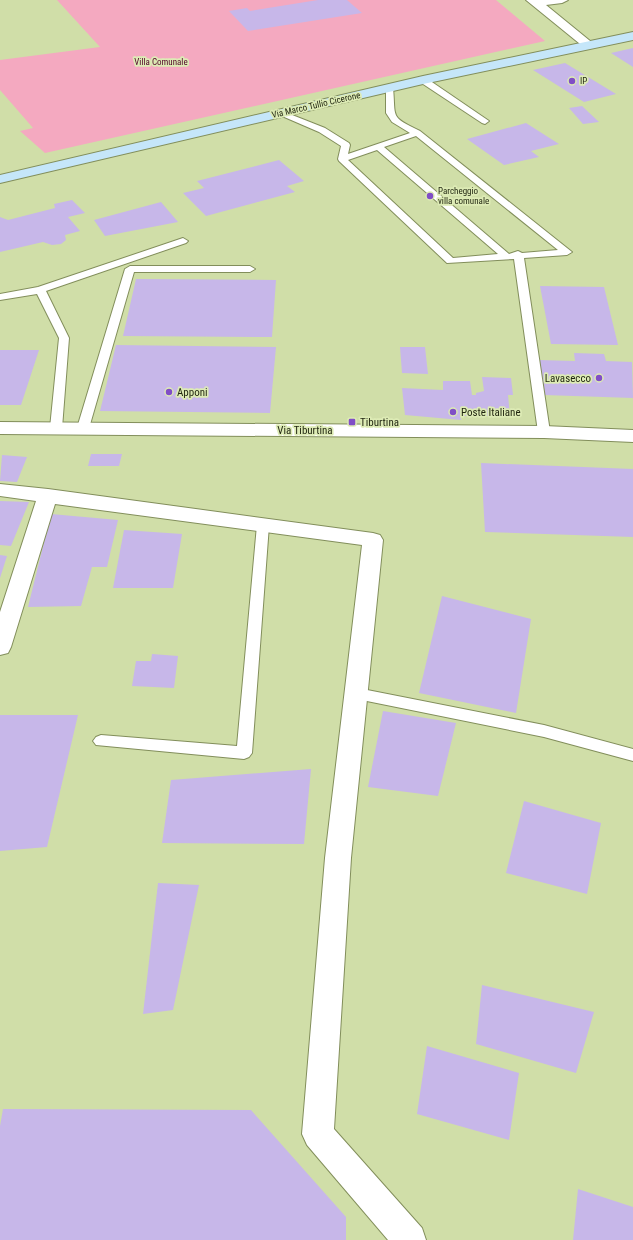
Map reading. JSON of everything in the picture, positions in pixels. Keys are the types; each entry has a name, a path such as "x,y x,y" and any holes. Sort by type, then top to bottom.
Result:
{"main road":[{"name":"Via Marco Tullio Cicerone","path":"0,179 423,80 633,36"}],"street":[{"path":"534,2 562,0"},
{"path":"534,2 589,44"},
{"name":"Via Tiburtina","path":"0,428 544,432 633,436"},
{"path":"0,490 48,495 374,540 338,858 318,1134 410,1240"},
{"path":"0,647 48,495"}],"lane":[{"path":"423,80 485,121"},
{"path":"342,159 451,261 505,255 567,252 417,133 392,118 389,109 389,88"},
{"path":"279,113 316,126 331,134 346,145 342,159"},
{"path":"342,159 417,133"},
{"path":"379,147 505,255"},
{"path":"0,297 40,290 183,241"},
{"path":"518,254 544,432"},
{"path":"84,428 130,269 250,269"},
{"path":"40,290 64,338 56,428"},
{"path":"101,741 244,753 263,525"},
{"path":"357,694 544,731 633,754"}],"green space":[{"name":"Villa Comunale","path":"57,0 496,0 545,41 45,153 20,131 33,128 0,90 0,60 100,47"}],"building":[{"path":"318,0 347,0 362,13 248,31 229,11 247,8 250,11"},
{"path":"633,48 633,67 611,53"},
{"path":"565,63 616,94 584,102 533,70"},
{"path":"582,106 599,122 583,124 569,108"},
{"path":"526,123 559,144 531,151 539,157 504,165 467,139"},
{"path":"279,160 304,181 287,186 295,192 206,216 183,193 204,188 197,181"},
{"path":"72,200 85,213 68,217 80,231 65,235 66,240 61,244 52,245 43,242 0,252 0,217 8,220 55,208 54,204"},
{"path":"161,202 178,222 105,236 94,220"},
{"path":"136,279 276,280 272,337 123,336"},
{"path":"540,286 604,287 618,345 551,344"},
{"path":"116,345 276,347 270,413 100,411"},
{"path":"400,347 425,347 428,374 402,373"},
{"path":"0,350 39,350 21,405 0,405"},
{"path":"574,353 604,354 606,361 632,362 633,398 544,395 538,360 575,361"},
{"path":"482,377 511,378 513,395 508,395 510,416 460,416 461,420 405,415 402,388 443,390 443,381 470,381 472,395 476,395 476,393 484,391"},
{"path":"91,454 122,454 119,466 88,466"},
{"path":"2,455 27,457 17,482 0,481"},
{"path":"481,463 633,469 633,537 485,532"},
{"path":"0,501 29,502 11,546 0,545"},
{"path":"51,514 118,520 107,567 92,567 81,606 28,607"},
{"path":"124,530 182,534 173,588 113,588"},
{"path":"0,555 7,556 0,578"},
{"path":"442,596 531,619 516,713 419,693"},
{"path":"152,654 178,656 174,688 132,686 136,661 151,661"},
{"path":"383,711 456,723 438,796 368,787"},
{"path":"0,715 78,715 47,847 0,851"},
{"path":"311,769 304,844 162,843 171,780"},
{"path":"524,801 601,823 587,894 506,873"},
{"path":"158,883 199,885 173,1010 143,1014"},
{"path":"482,985 594,1012 576,1073 476,1044"},
{"path":"427,1046 519,1073 509,1140 417,1114"},
{"path":"3,1109 251,1110 346,1217 346,1240 0,1240 0,1126"},
{"path":"578,1189 633,1207 633,1240 573,1240"}],"place":[{"name":"IP","path":"572,81"},
{"name":"Parcheggio villa comunale","path":"430,196"},
{"name":"Lavasecco","path":"599,378"},
{"name":"Apponi","path":"169,392"},
{"name":"Poste Italiane","path":"453,412"},
{"name":"Tiburtina","path":"352,422"}]}
